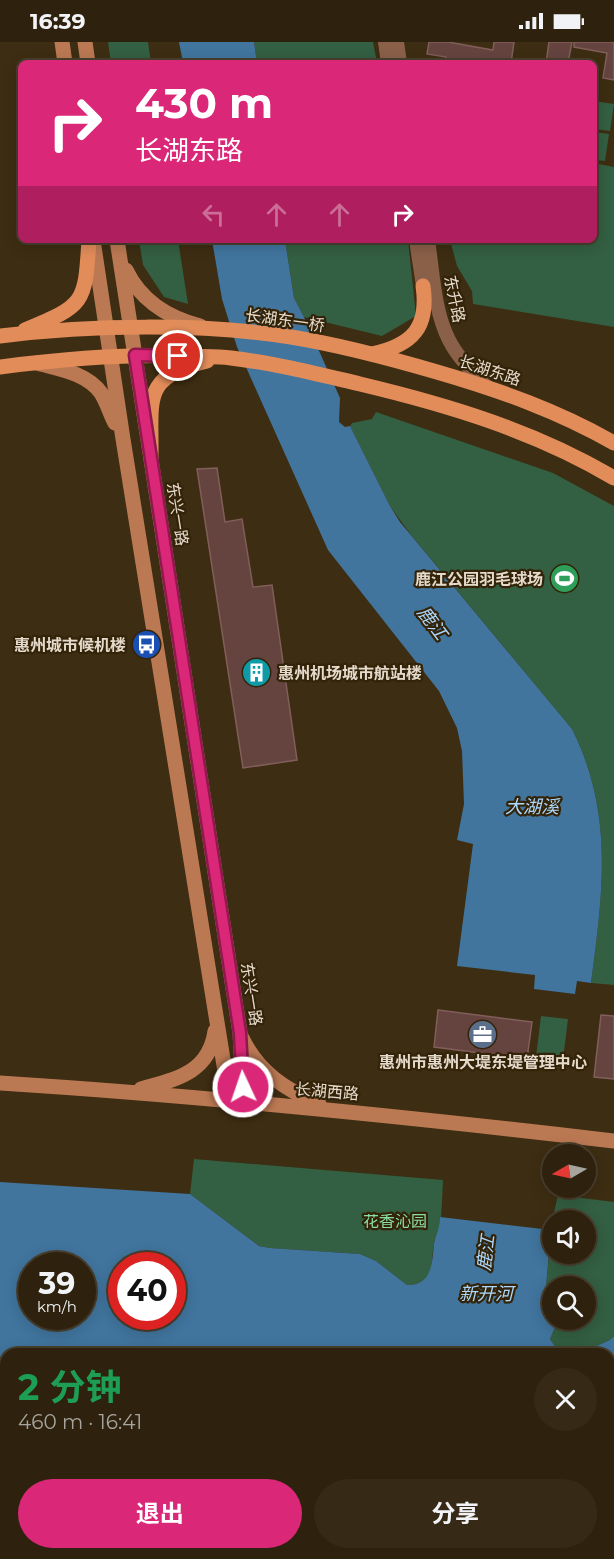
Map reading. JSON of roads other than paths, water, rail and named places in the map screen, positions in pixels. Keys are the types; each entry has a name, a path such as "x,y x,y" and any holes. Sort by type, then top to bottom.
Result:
{"main road":[{"path":"7,335 71,309 84,290 91,243"},
{"path":"372,354 396,346 418,330 424,312 423,286"},
{"path":"7,335 132,328 217,330"},
{"name":"长湖东一桥","path":"217,330 293,337 348,348"},
{"name":"长湖东路","path":"348,348 487,387 548,410 614,443"},
{"path":"0,367 135,355 230,358 313,373 435,403 501,424 559,448 614,478"},
{"path":"151,457 153,400 161,381 185,367 230,358"}],"street":[{"path":"62,42 65,60"},
{"path":"85,42 88,60"},
{"path":"385,42 388,60"},
{"path":"397,42 400,60"},
{"path":"92,243 227,1084 236,1102"},
{"name":"东兴一路","path":"117,243 240,1033 243,1087 236,1102"},
{"name":"东升路","path":"416,243 423,286"},
{"name":"东升路","path":"428,243 437,298 446,333 459,357 487,387"},
{"path":"120,259 138,291 152,305 181,320 217,330"},
{"path":"34,363 71,372 92,384 100,393 123,439"},
{"path":"132,1091 176,1078 195,1069 206,1058 214,1042 217,1019"},
{"path":"240,1033 256,1062 273,1079 330,1109"},
{"name":"长湖西路","path":"0,1083 132,1091 330,1109 614,1141"}],"water":[{"path":"179,42 254,42 257,60 182,60"},
{"name":"大湖溪","path":"213,243 285,243 294,298 340,398 339,422 345,427 350,426 400,522 572,729 585,760 594,791 600,822 602,853 599,917 591,983 577,981 575,994 534,989 535,975 457,966 473,844 457,840 464,804 462,751 457,728 439,691 328,550 237,347 222,299"},
{"name":"新开河","path":"0,1182 190,1194 259,1246 360,1254 376,1261 407,1285 421,1282 429,1272 440,1217 542,1229 542,1264 548,1264 547,1276 542,1276 542,1330 554,1330 550,1339 556,1348 0,1348"},
{"name":"新开河","path":"614,1336 614,1348 592,1348"}],"place":[{"name":"鹿江公园羽毛球场","path":"564,579"},
{"name":"惠州城市候机楼","path":"147,645"},
{"name":"惠州机场城市航站楼","path":"257,673"},
{"name":"惠州市惠州大堤东堤管理中心","path":"483,1034"}],"water label":[{"name":"鹿江","path":"432,623"},
{"name":"鹿江","path":"486,1253"}],"park label":[{"name":"花香沁园","path":"395,1221"}]}
